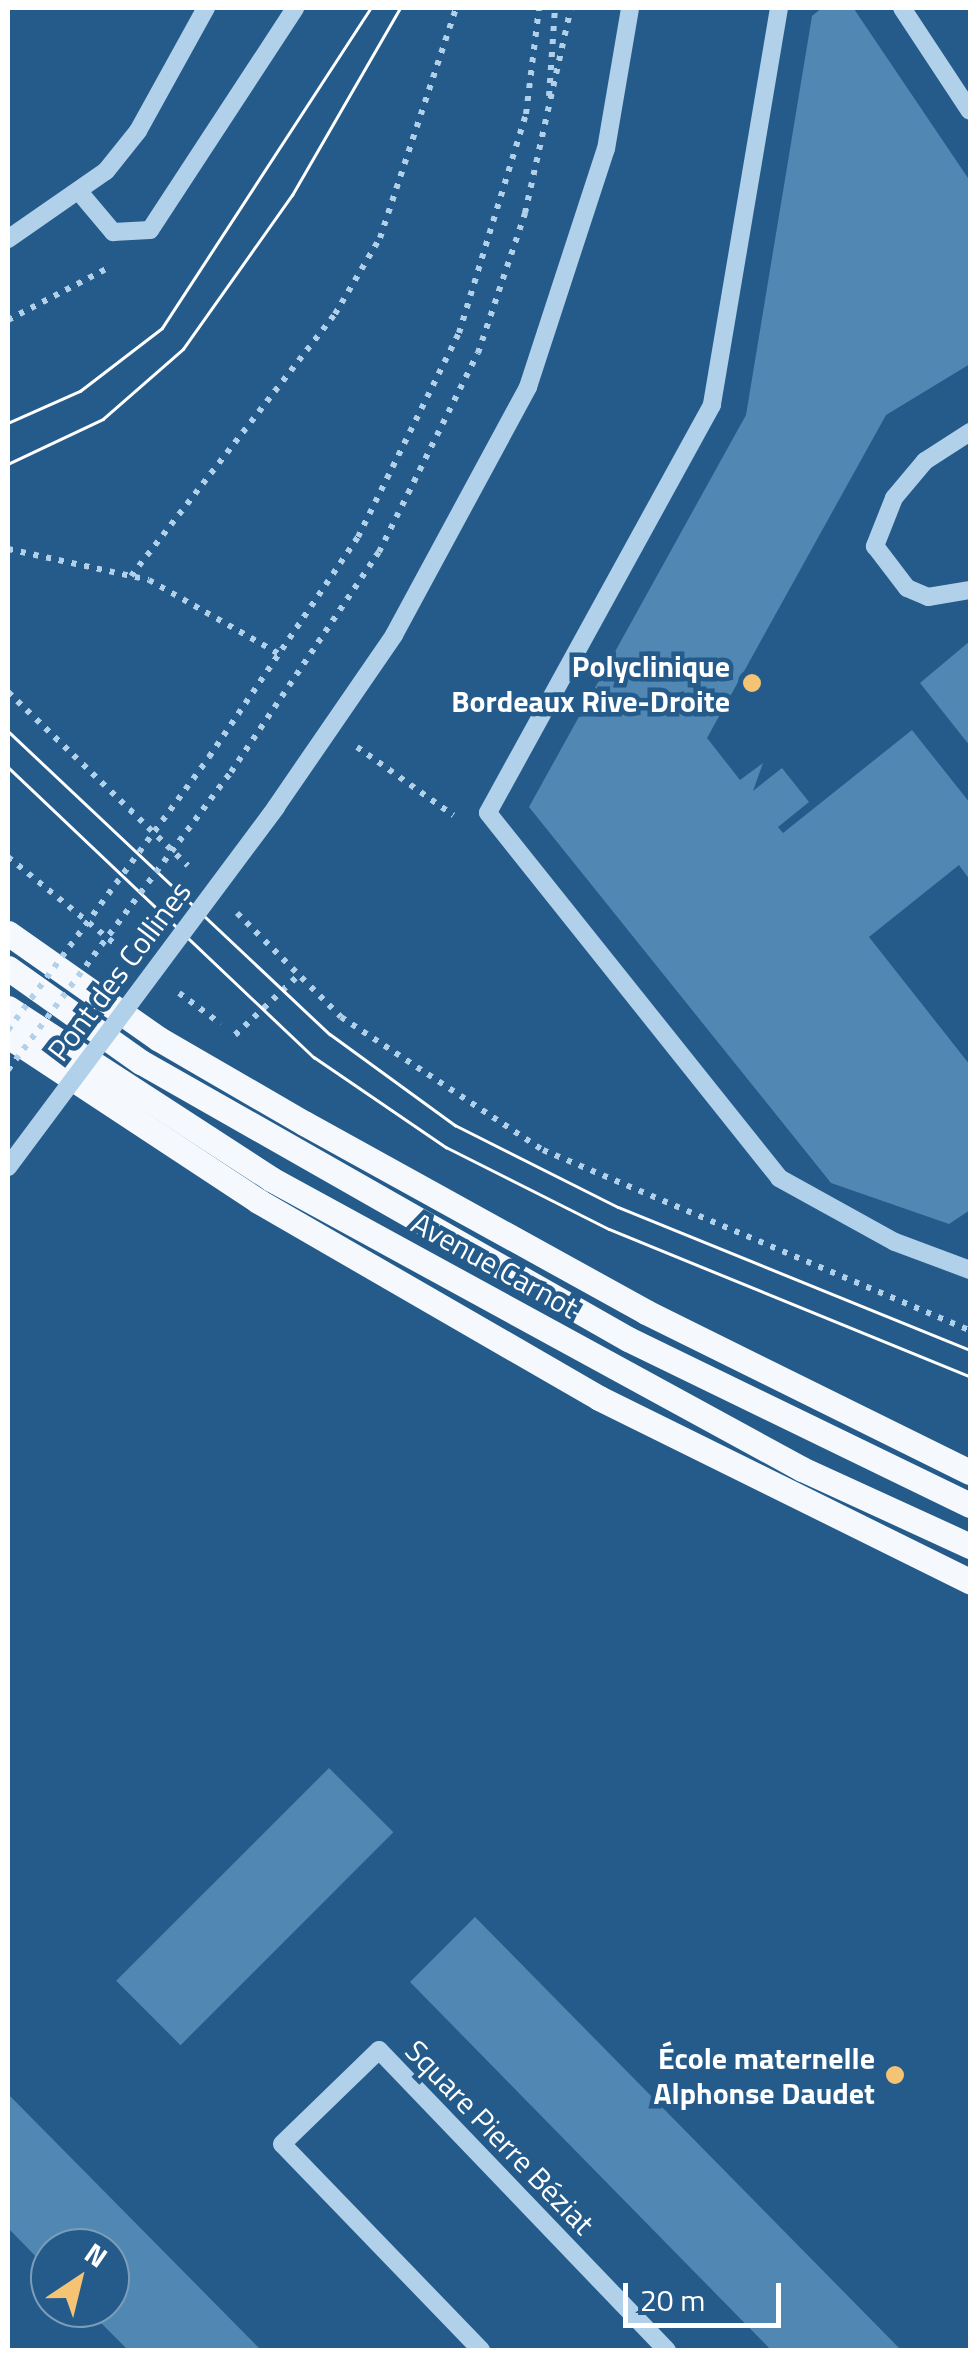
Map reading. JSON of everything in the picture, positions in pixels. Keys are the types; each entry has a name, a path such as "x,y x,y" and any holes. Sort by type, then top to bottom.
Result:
{"main road":[{"path":"8,933 159,1038 304,1123 646,1312 970,1472"},
{"name":"Avenue Carnot","path":"8,968 158,1072 628,1339 970,1505"},
{"name":"Avenue Carnot","path":"8,1008 270,1179 802,1468 970,1546"},
{"path":"8,1033 258,1201 598,1398 970,1582"}],"street":[{"path":"8,238 81,194 138,132 206,8"},
{"path":"81,194 124,237 139,238 172,208 295,8"},
{"name":"Pont des Collines","path":"8,1167 332,730 473,503 528,387 606,149 630,8"},
{"path":"778,8 712,405 488,813 779,1178 895,1242 970,1270"},
{"path":"902,8 970,111"},
{"path":"970,432 924,462 894,498 876,546 907,588 928,597 970,590"},
{"name":"Square Pierre Béziat","path":"482,2350 282,2144 379,2050 667,2350"}],"path":[{"path":"132,576 336,314 380,238 456,8"},
{"path":"8,1033 282,656 402,458 458,333 526,114 538,8"},
{"path":"547,123 555,8"},
{"path":"8,1070 328,634 424,471 506,280 547,123 571,8"},
{"path":"8,320 116,262 124,237"},
{"path":"8,549 132,576 282,656"},
{"path":"8,692 193,870"},
{"path":"332,730 461,821"},
{"path":"220,896 299,975 406,1068 543,1150 970,1330"}],"building":[{"path":"822,8 854,9 970,181 970,364 886,415 707,738 740,780 763,763 753,791 782,768 809,802 778,827 783,833 912,730 970,803 970,880 959,865 869,937 970,1065 970,1210 949,1224 831,1183 529,807 746,415 812,16"},
{"path":"970,641 970,746 920,683"},
{"path":"329,1768 393,1832 181,2045 116,1981"},
{"path":"475,1917 901,2350 771,2350 410,1982"},
{"path":"8,2094 261,2350 128,2350 106,2328 130,2328 130,2228 30,2228 30,2251 8,2228"}],"tram line":[{"path":"8,423 80,391 162,328 371,8"},
{"path":"8,464 103,419 183,349 292,195 400,8"},
{"path":"8,731 330,1034 455,1125 618,1207 970,1350"},
{"path":"8,767 314,1057 446,1147 609,1229 970,1376"}],"place":[{"name":"Polyclinique Bordeaux Rive-Droite","path":"752,683"},
{"name":"École maternelle Alphonse Daudet","path":"895,2075"}]}
